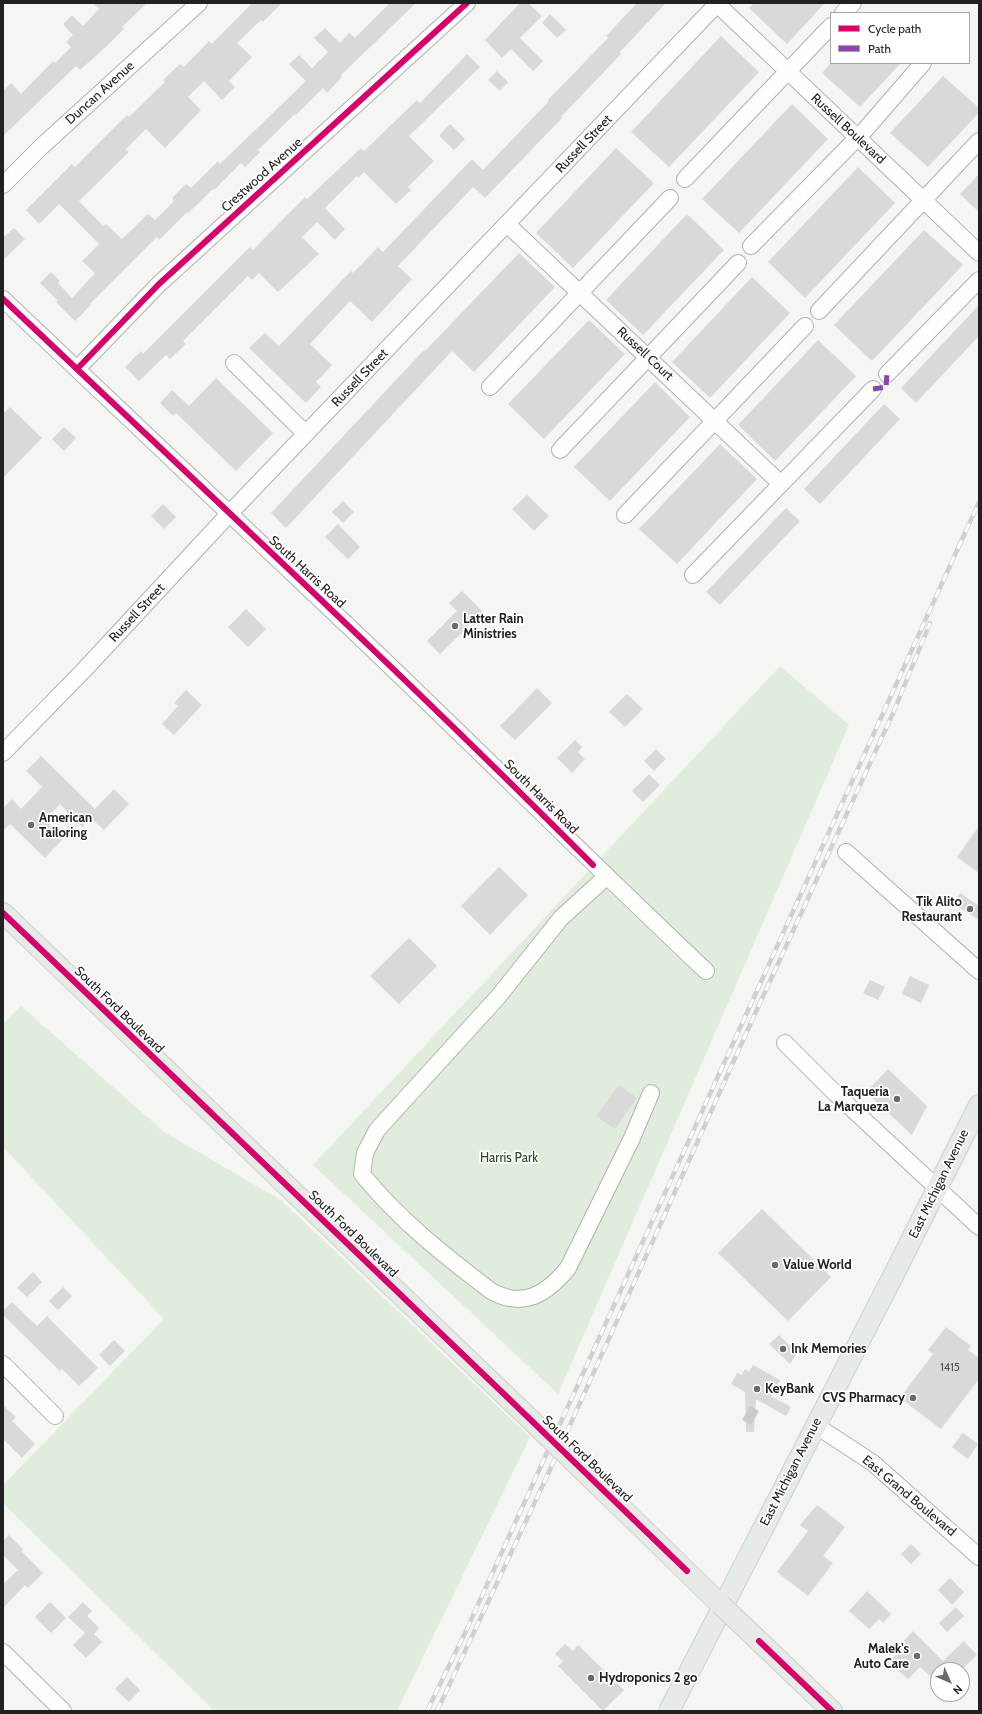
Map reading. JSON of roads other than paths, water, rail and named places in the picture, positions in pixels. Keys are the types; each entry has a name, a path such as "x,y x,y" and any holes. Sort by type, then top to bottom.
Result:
{"main road":[{"name":"South Ford Boulevard","path":"3,913 832,1711"},
{"name":"East Michigan Avenue","path":"669,1711 938,1188 979,1105"}],"street":[{"name":"Duncan Avenue","path":"3,185 41,147 199,3"},
{"name":"Crestwood Avenue","path":"77,369 159,284 467,3"},
{"path":"844,12 853,3"},
{"name":"Russell Boulevard","path":"717,4 979,253"},
{"name":"Russell Street","path":"3,753 85,669 306,434 717,4"},
{"path":"685,179 830,27"},
{"path":"751,246 858,138 922,64"},
{"path":"819,311 979,141"},
{"path":"490,387 670,198"},
{"name":"Russell Court","path":"508,224 781,484"},
{"path":"560,450 738,263"},
{"path":"887,374 979,280"},
{"name":"South Harris Road","path":"3,299 520,791 593,865 706,971"},
{"path":"625,515 805,326"},
{"path":"234,363 306,434"},
{"path":"693,575 873,389"},
{"path":"846,852 979,971"},
{"path":"606,877 561,918 498,998 377,1130 365,1153 362,1174 380,1197 401,1217 491,1291 503,1298 517,1300 533,1296 546,1290 557,1281 568,1268 632,1138 651,1093"},
{"path":"785,1043 835,1093 979,1227"},
{"path":"3,1364 55,1416"},
{"name":"East Grand Boulevard","path":"815,1425 872,1463 979,1558"},
{"path":"3,1652 63,1711"}],"tunnel":[{"path":"746,1413 755,1418"}],"railway":[{"path":"427,1711 466,1631 979,502"},
{"path":"437,1711 548,1474 754,1016 894,711 930,623"}],"place":[{"name":"Latter Rain Ministries","path":"455,626"},
{"name":"American Tailoring","path":"31,825"},
{"name":"Tik Alito Restaurant","path":"970,909"},
{"name":"Taqueria La Marqueza","path":"897,1099"},
{"name":"Value World","path":"775,1265"},
{"name":"Ink Memories","path":"783,1349"},
{"name":"KeyBank","path":"757,1389"},
{"name":"CVS Pharmacy","path":"913,1398"},
{"name":"Malek's Auto Care","path":"917,1656"},
{"name":"Hydroponics 2 go","path":"591,1678"}],"park label":[{"name":"Harris Park","path":"509,1158"}]}
